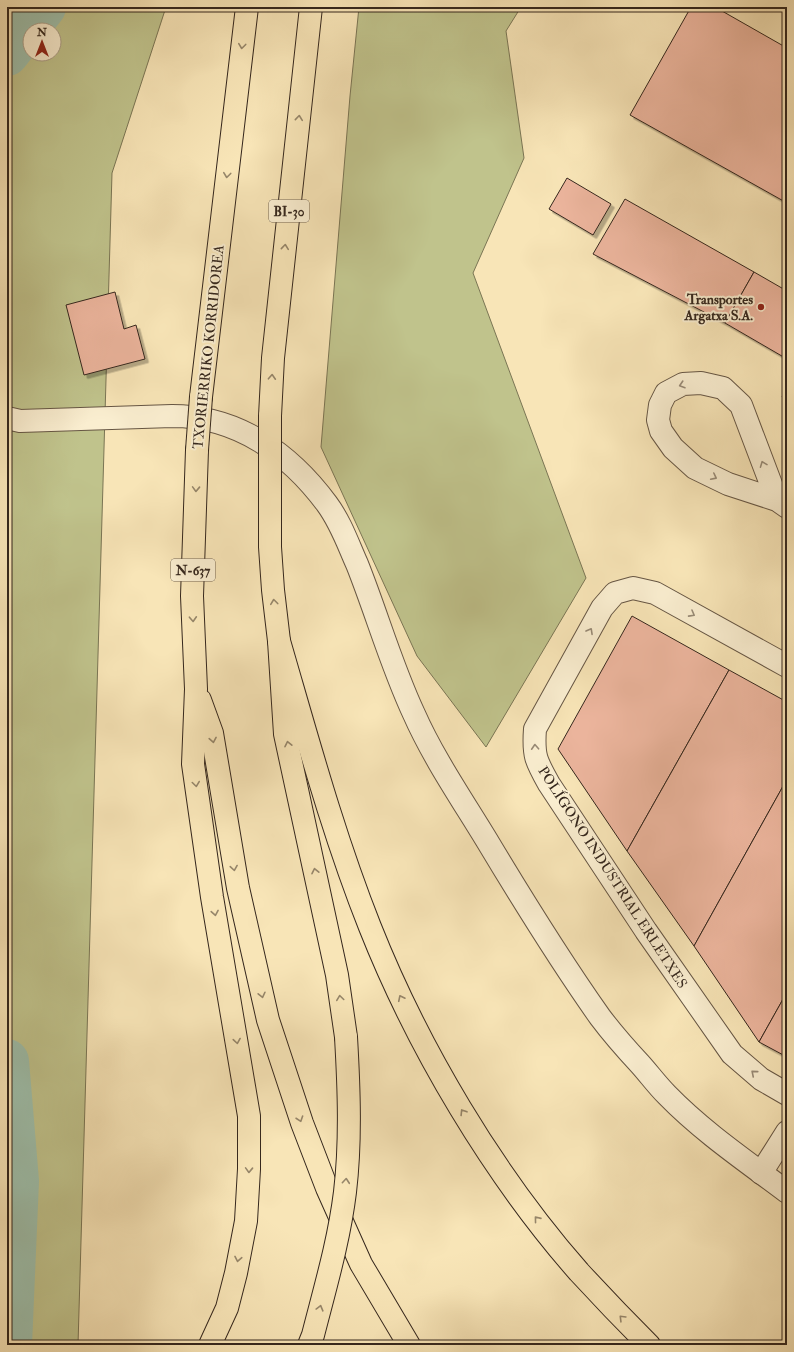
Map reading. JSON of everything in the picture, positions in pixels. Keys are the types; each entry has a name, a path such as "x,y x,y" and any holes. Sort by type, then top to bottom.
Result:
{"highway":[{"name":"TXORIERRIKO KORRIDOREA","path":"196,689 192,596 197,450 201,397 247,7"},
{"name":"BI-30","path":"279,641 273,590 271,554 270,416 273,358 311,7"},
{"path":"279,641 286,734 337,975 346,1037 348,1075 349,1142 344,1193 333,1259 313,1335 308,1345"},
{"path":"279,641 333,826 347,865 370,927 395,985 424,1044 502,1173 533,1215 578,1271 619,1316 649,1345"},
{"path":"196,689 193,764 212,897 249,1116 249,1169 246,1221 236,1273 227,1308 210,1345"},
{"path":"196,689 212,733 238,888 268,1020 302,1123 327,1188 361,1264 409,1345"}],"street":[{"path":"701,383 723,388 741,405 782,504 728,484 696,468 673,448 661,430 658,420 660,405 666,393 682,384 701,383"},
{"path":"11,422 172,416 197,418 226,425 256,438 276,452 316,491 329,507 341,526 414,716 441,765 558,955 601,1019 665,1093 698,1125 787,1192"},
{"name":"POLÍGONO INDUSTRIAL ERLETXES","path":"787,666 655,593 633,588 615,593 602,608 535,729 534,748 537,763 549,784 646,931 732,1054 761,1079 787,1094"},
{"path":"761,1173 787,1132"}],"green space":[{"path":"7,7 166,7 112,173 78,1345 7,1345"},
{"path":"359,7 521,7 506,31 524,158 473,273 586,578 486,747 417,656 321,447 350,96"}],"building":[{"path":"691,7 715,7 787,48 787,203 630,115"},
{"path":"567,178 611,204 593,235 549,209"},
{"path":"625,199 754,272 725,323 593,254"},
{"name":"Transportes Argatxa S.A.","path":"754,272 787,291 787,359 725,323"},
{"path":"115,292 124,329 136,325 145,359 84,375 66,305"},
{"path":"787,388 787,399 782,397"},
{"path":"632,616 729,670 627,851 558,749"},
{"path":"729,670 787,702 787,779 694,946 627,851"},
{"path":"787,779 787,992 759,1042 694,946"},
{"path":"787,992 787,1057 759,1042"}],"waterway":[{"path":"7,54 44,7"},
{"path":"7,1061 17,1181 10,1345"}],"place":[{"name":"Transportes Argatxa S.A.","path":"761,307"}]}
